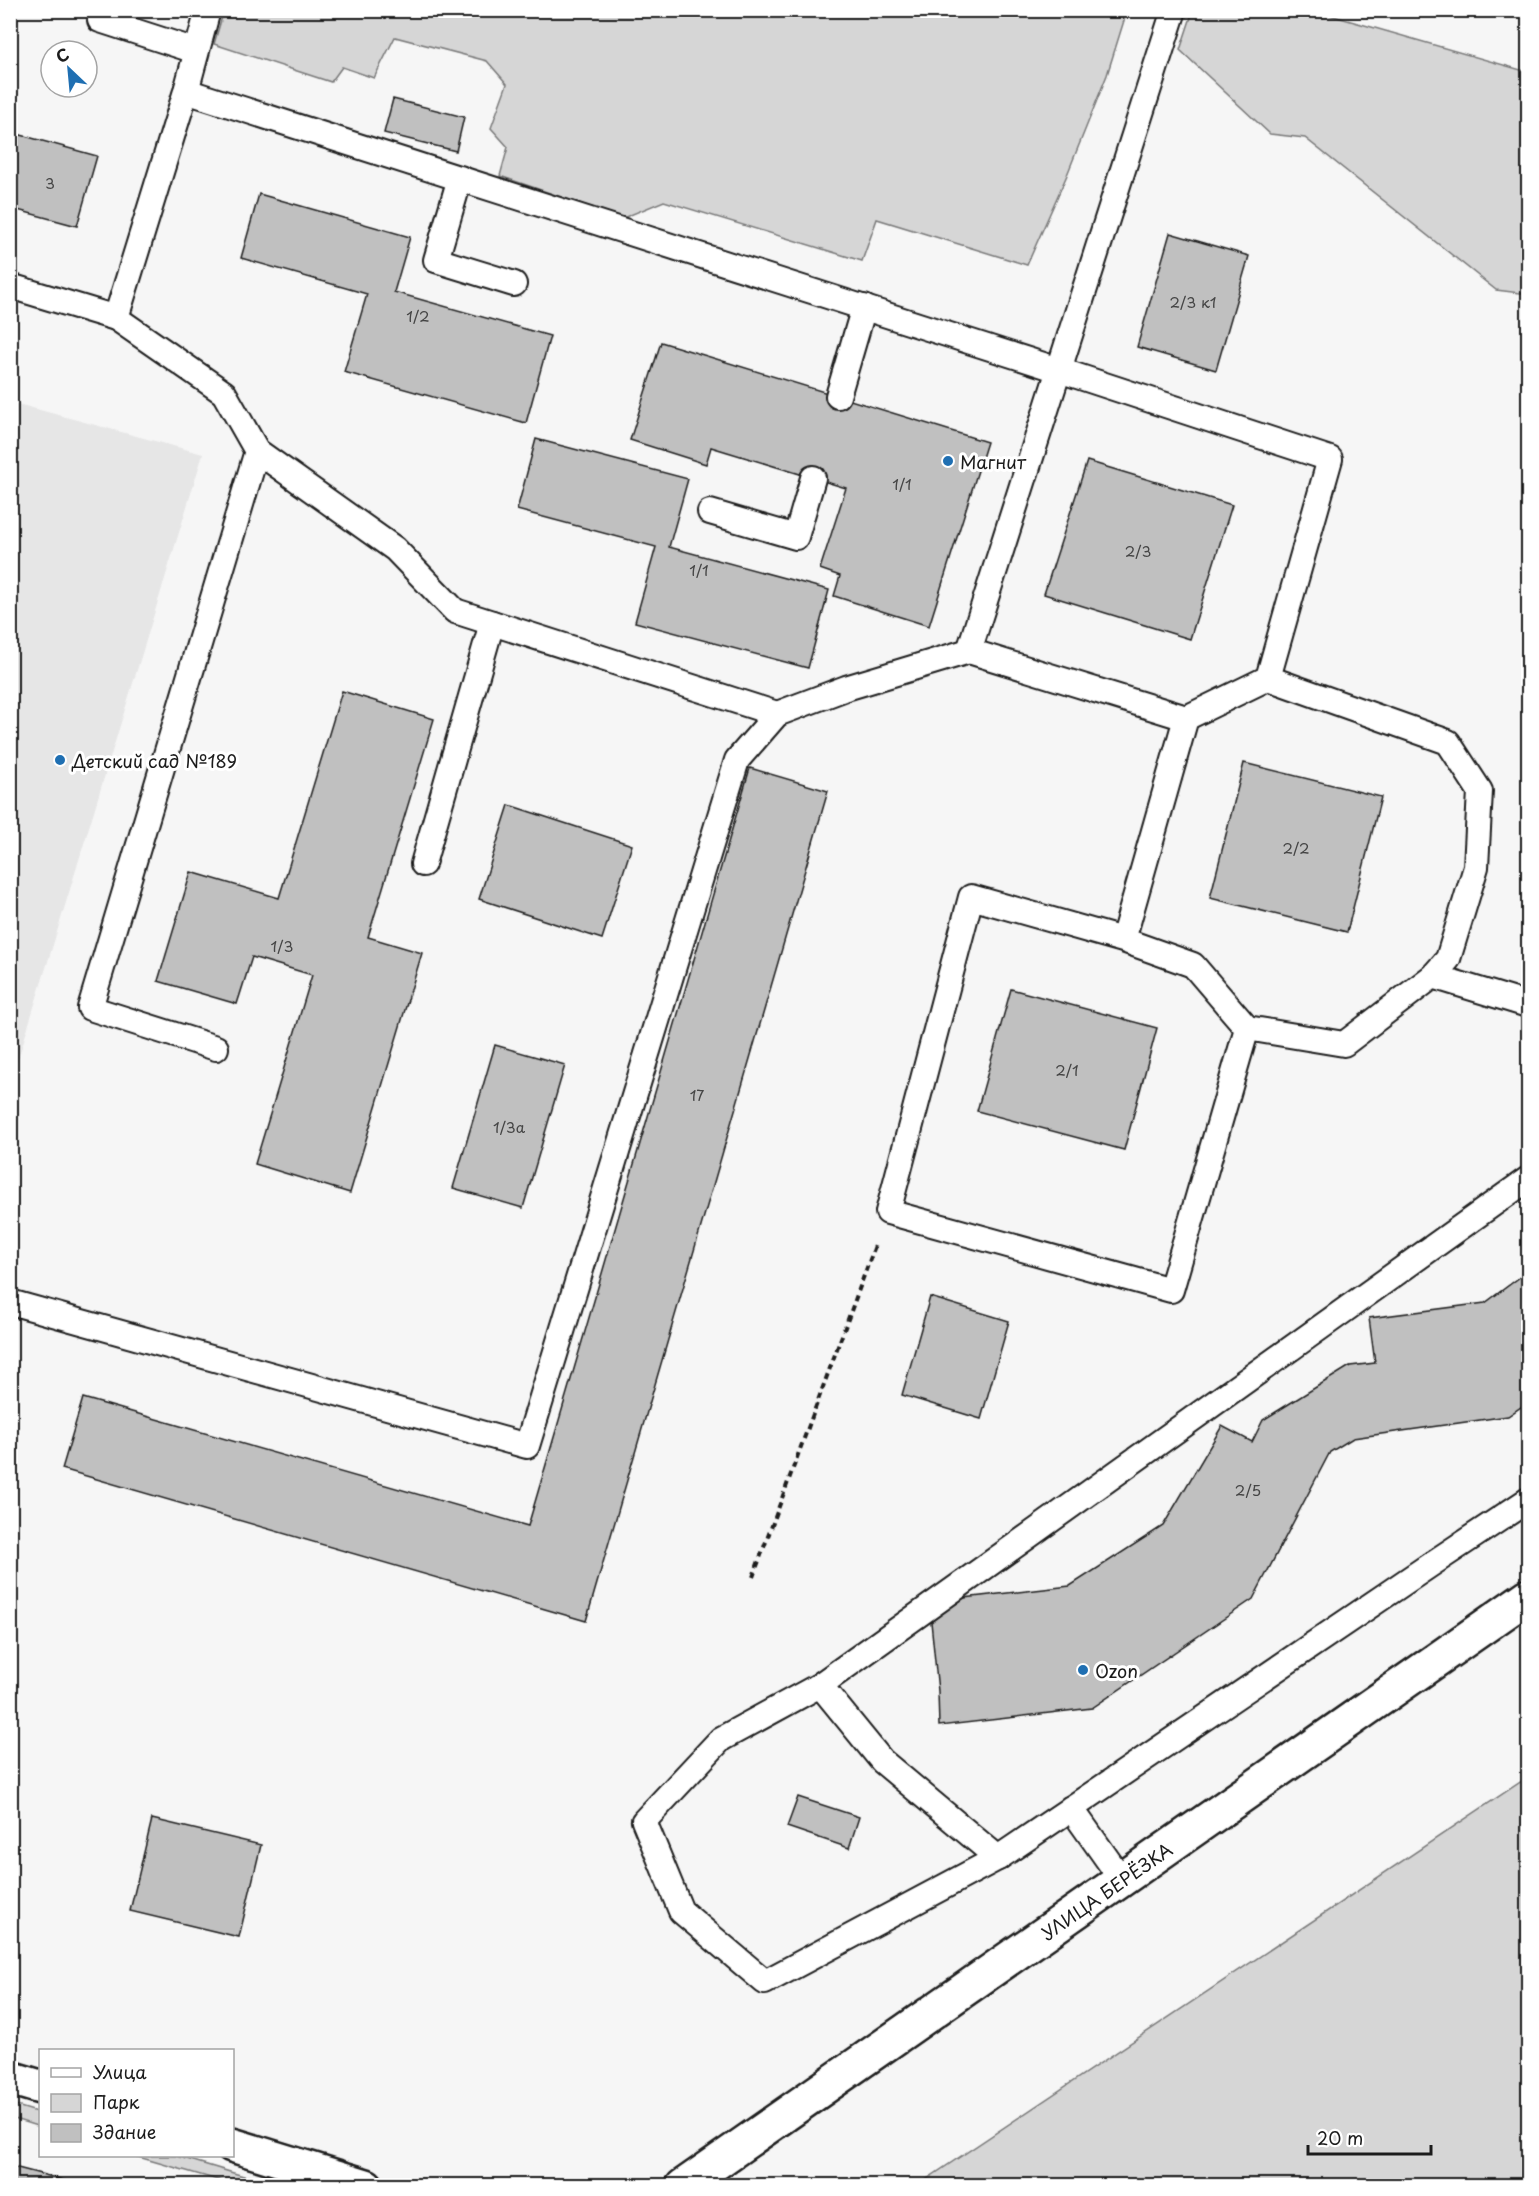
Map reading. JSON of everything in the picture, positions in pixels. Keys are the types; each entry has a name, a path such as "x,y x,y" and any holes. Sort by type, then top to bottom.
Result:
{"main road":[{"name":"УЛИЦА БЕРЁЗКА","path":"683,2186 1528,1596"},
{"path":"10,2078 39,2087"},
{"path":"234,2146 366,2186"}],"lane":[{"path":"116,318 186,91 208,10"},
{"path":"969,651 1174,10"},
{"path":"100,20 196,51"},
{"path":"186,91 864,307 1330,459 1268,678"},
{"path":"460,178 436,260 514,284"},
{"path":"10,286 116,318 224,393 257,451 395,549 454,611 777,714"},
{"path":"838,396 864,307"},
{"path":"216,1048 90,1008 257,451"},
{"path":"710,512 796,537 813,478"},
{"path":"423,864 492,623"},
{"path":"10,1302 527,1446 737,760 777,714 846,688 969,651 1186,718 1268,678 1448,742 1480,791 1476,867 1448,959 1433,976 1344,1044 1247,1028 1193,965 1123,940 971,897 888,1212 1171,1290 1247,1028"},
{"path":"1123,940 1186,718"},
{"path":"1433,976 1528,1005"},
{"path":"1528,1179 820,1685 721,1739 644,1821 681,1911 765,1982 998,1858 1430,1564 1528,1500"},
{"path":"820,1685 882,1761 998,1858"},
{"path":"1071,1808 1122,1880"}],"path":[{"path":"1361,16 1364,10"},
{"path":"753,1577 888,1212"}],"shaded area":[{"name":"Детский сад №189","path":"10,402 203,454 16,1066 10,1065"}],"green space":[{"path":"224,10 1127,11 1107,75 1067,175 1027,265 877,219 862,261 664,201 623,218 500,176 508,147 491,128 507,84 487,61 395,37 374,78 342,67 331,82 214,44"},
{"path":"1193,11 1316,11 1528,72 1528,294 1496,290 1305,138 1270,134 1180,50"},
{"path":"1528,1777 1528,2185 918,2185"},
{"path":"10,2104 39,2113 39,2127 11,2118"},
{"path":"138,2157 180,2157 270,2184 235,2185"}],"building":[{"path":"393,99 464,117 456,151 384,133"},
{"path":"10,132 97,156 77,226 10,208"},
{"path":"259,194 410,237 394,292 550,336 526,423 344,372 367,294 241,258"},
{"path":"1170,233 1249,256 1216,370 1137,347"},
{"path":"661,342 987,442 929,626 834,596 840,576 820,569 846,488 711,447 706,464 630,440"},
{"path":"536,439 688,479 669,547 829,590 808,668 635,622 656,547 517,510"},
{"path":"1087,461 1232,505 1190,639 1044,594"},
{"path":"342,691 434,719 368,937 422,953 350,1193 255,1164 312,975 252,957 237,1004 158,981 191,872 279,898"},
{"path":"1244,763 1381,797 1347,932 1210,898"},
{"path":"750,768 828,791 586,1621 62,1469 83,1398 528,1526"},
{"path":"509,805 632,845 602,939 479,899"},
{"path":"1011,989 1157,1028 1124,1150 977,1111"},
{"path":"495,1045 565,1065 523,1208 453,1188"},
{"path":"1528,1271 1528,1402 1508,1416 1353,1438 1330,1452 1253,1599 1092,1708 939,1726 938,1691 929,1602 1070,1586 1163,1526 1222,1426 1252,1442 1263,1420 1350,1366 1375,1363 1369,1318 1485,1303"},
{"path":"930,1297 1009,1321 981,1419 902,1395"},
{"path":"798,1797 859,1817 849,1848 787,1827"},
{"path":"152,1819 261,1845 239,1937 130,1911"},
{"path":"10,2166 87,2186 10,2186"}],"place":[{"name":"Магнит","path":"948,461"},
{"name":"Детский сад №189","path":"60,760"},
{"name":"Ozon","path":"1083,1670"}]}
